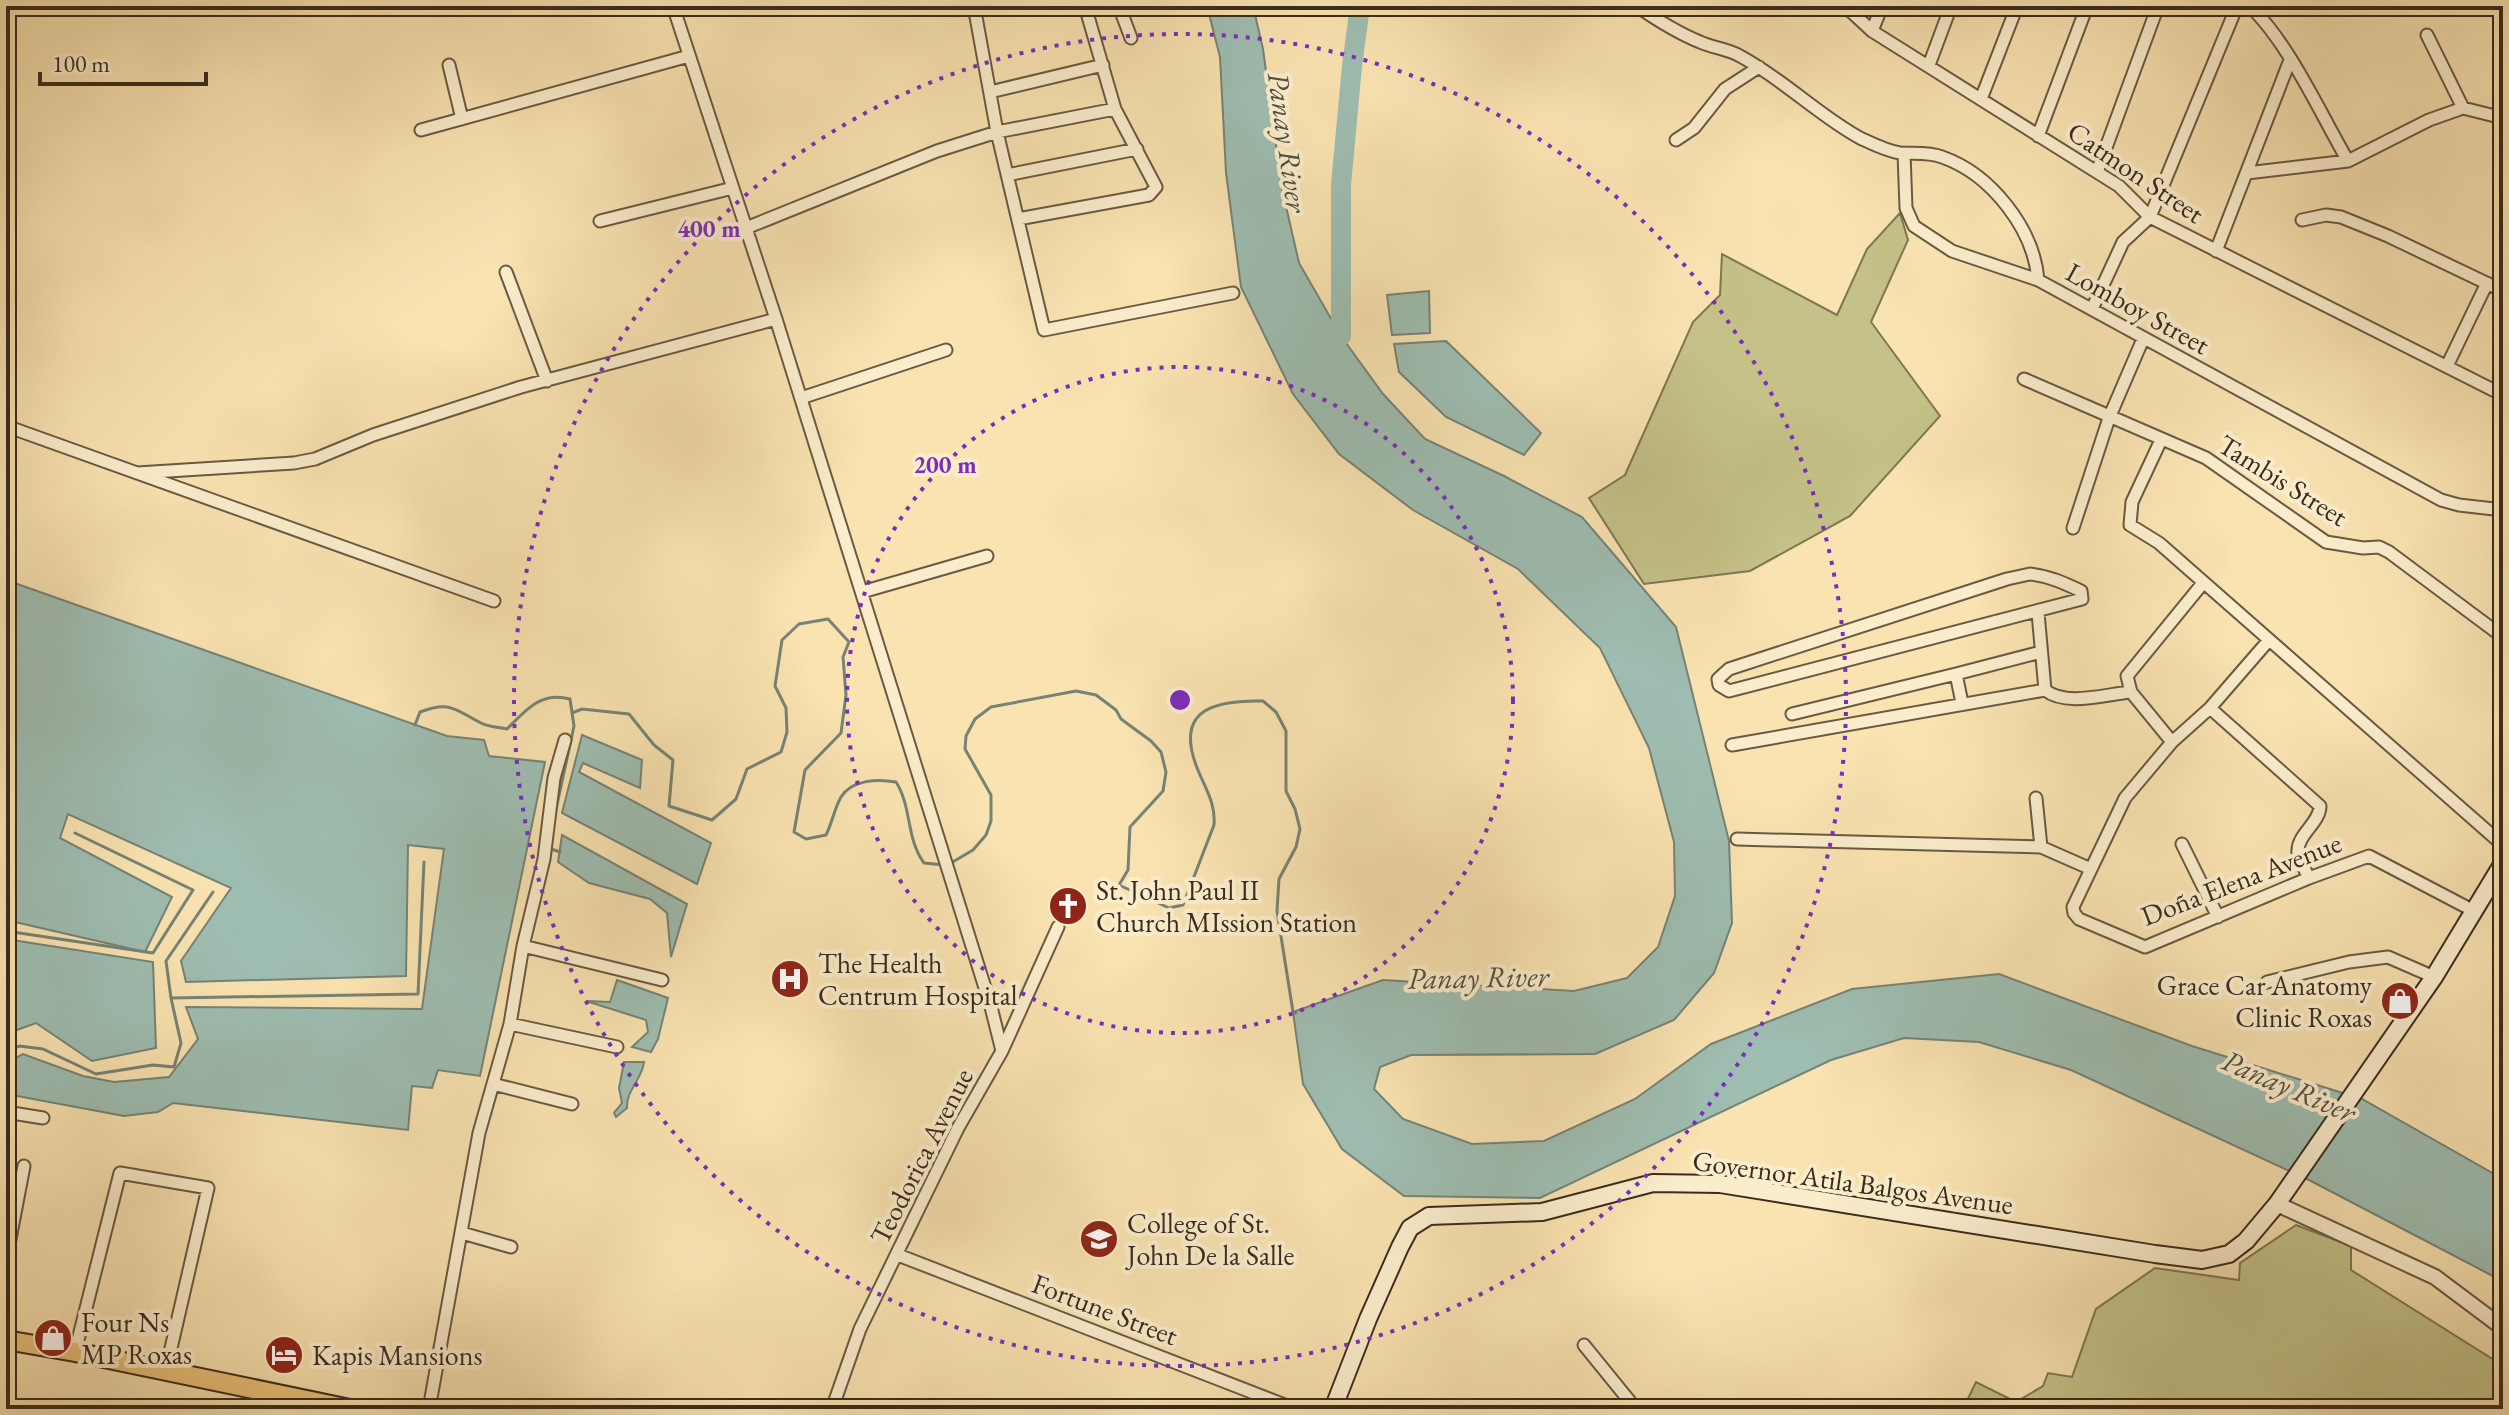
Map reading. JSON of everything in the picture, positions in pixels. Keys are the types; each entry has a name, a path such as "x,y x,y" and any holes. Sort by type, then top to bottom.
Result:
{"main road":[{"name":"Governor Atila Balgos Avenue","path":"1333,1409 1400,1247 1410,1228 1429,1216 1542,1212 1653,1183 1720,1184 2202,1260 2229,1254 2246,1241 2297,1176 2353,1090 2434,977 2503,863"},
{"path":"6,1340 350,1409"}],"street":[{"path":"974,6 997,132 1044,330 1233,293"},
{"path":"1018,219 1149,195 1156,187 1115,109 1085,6"},
{"path":"1119,6 1131,38"},
{"name":"Lomboy Street","path":"1637,6 1702,43 1738,55 1759,67 1790,86 1848,131 1870,143 1904,153 1942,157 1989,184 2028,239 2038,280 2441,500 2503,510"},
{"name":"Catmon Street","path":"1845,6 1872,31 2119,186 2150,217 2503,395"},
{"path":"1872,31 1882,6"},
{"path":"1929,65 1951,6"},
{"path":"1981,99 2017,6"},
{"path":"2038,136 2087,6"},
{"path":"2097,172 2158,6"},
{"path":"2092,309 2123,242 2150,217 2237,6"},
{"path":"2250,6 2265,20 2348,161"},
{"path":"674,9 801,398 991,1007 1002,1051"},
{"path":"2427,35 2463,108"},
{"path":"421,130 689,56"},
{"path":"2216,251 2290,60"},
{"path":"449,65 462,119"},
{"path":"990,92 1103,65"},
{"path":"1676,140 1694,128 1725,89 1759,67"},
{"path":"2247,173 2348,161 2429,120 2463,108 2503,118"},
{"path":"746,228 937,151 997,132 1115,109"},
{"path":"1007,175 1137,149"},
{"path":"1904,153 1906,208 1914,226 1952,251 2038,280"},
{"path":"600,221 733,188"},
{"path":"2302,220 2326,215 2341,217 2503,291"},
{"path":"506,272 547,381"},
{"path":"2447,366 2487,283"},
{"path":"137,473 315,459 373,435 547,381 776,319"},
{"path":"2073,528 2109,418 2143,339"},
{"path":"801,398 946,350"},
{"name":"Tambis Street","path":"2024,379 2206,458 2326,542 2363,548 2379,547 2389,552 2503,637"},
{"path":"6,426 494,601"},
{"path":"2161,440 2132,502 2130,525 2159,543 2503,845"},
{"path":"862,592 987,556"},
{"path":"2030,574 2045,576 2081,591 2082,599 2038,613 1729,691 1719,685 1718,679 1729,669 2007,579 2030,574"},
{"path":"2172,742 2131,692 2127,676 2203,583"},
{"path":"2038,613 2045,690"},
{"name":"Doña Elena Avenue","path":"2269,640 2210,708 2172,742 2125,798 2073,907 2074,913 2079,919 2145,947 2369,856 2472,910"},
{"path":"1792,714 2041,652"},
{"path":"1956,674 1962,703"},
{"path":"1732,745 2045,690 2053,696 2067,699 2131,692"},
{"path":"1844,702 1849,723"},
{"path":"2210,708 2320,806 2320,815 2299,846 2298,853 2309,878"},
{"path":"429,1409 479,1133 510,1024 523,946 544,859 554,778 565,740"},
{"path":"2036,798 2041,847"},
{"path":"1737,839 2041,847 2091,869"},
{"path":"2182,844 2218,917"},
{"name":"Teodorica Avenue","path":"832,1409 860,1329 958,1128 1002,1051 1058,927"},
{"path":"523,946 662,980"},
{"path":"2267,982 2349,962 2388,957 2434,977"},
{"path":"510,1024 617,1047"},
{"path":"493,1084 572,1104"},
{"path":"6,1112 43,1118"},
{"path":"6,1260 24,1166"},
{"path":"75,1352 120,1173 208,1188 166,1370"},
{"path":"2277,1204 2435,1277 2503,1328"},
{"path":"462,1233 511,1247"},
{"name":"Fortune Street","path":"898,1255 1295,1409"},
{"path":"1584,1345 1636,1409"}],"shaded area":[{"path":"1900,213 1908,240 1871,322 1940,416 1850,516 1750,571 1644,584 1589,498 1625,475 1693,322 1720,295 1722,254 1837,315 1867,249"},
{"path":"2296,1225 2351,1246 2351,1270 2494,1360 2503,1373 2503,1409 1963,1409 1976,1382 2016,1402 2043,1386 2048,1373 2072,1377 2096,1309 2155,1268 2239,1280 2240,1263"}],"water":[{"name":"Panay River","path":"1207,6 1253,6 1263,49 1282,189 1299,263 1341,336 1383,394 1425,439 1582,517 1676,627 1729,841 1732,923 1714,973 1674,1020 1595,1054 1411,1055 1380,1067 1374,1089 1403,1119 1472,1144 1544,1141 1635,1099 1711,1044 1852,989 1999,974 2192,1046 2362,1099 2503,1179 2503,1285 2491,1275 2309,1180 2071,1070 1979,1042 1904,1038 1831,1060 1540,1198 1404,1196 1342,1149 1303,1084 1293,1012 1383,980 1574,991 1627,978 1658,947 1675,896 1674,842 1649,748 1600,648 1518,569 1413,510 1339,454 1293,394 1241,287 1226,173 1220,57"},
{"path":"1429,291 1430,333 1392,335 1387,295"},
{"path":"1446,341 1541,433 1524,455 1446,417 1399,372 1394,344"},
{"path":"6,580 447,736 484,740 489,756 545,762 480,1076 438,1070 432,1088 412,1086 408,1130 173,1103 158,1112 124,1116 6,1094 6,1063 23,1054 83,1076 114,1082 169,1077 198,1039 186,1007 422,1009 444,849 408,845 406,976 186,982 181,961 231,888 68,814 60,838 172,897 145,952 6,920"},
{"path":"582,735 642,760 640,788 583,763 579,772 711,843 697,884 562,813"},
{"path":"562,835 687,904 671,957 667,913 650,899 589,883 558,862"},
{"path":"6,939 153,962 156,1048 92,1061 36,1023 6,1034"},
{"path":"617,980 668,998 658,1039 651,1052 632,1047 648,1032 646,1020 586,1001 610,1002"},
{"path":"624,1062 644,1062 627,1108 616,1117 614,1113 622,1103 619,1088"}],"waterway":[{"path":"1341,336 1341,185 1360,6"},
{"path":"572,713 582,709 629,714 654,745 673,760 669,806 712,820 736,799 747,769 781,752 787,732 786,708 775,686 782,640 799,624 828,619 849,642 843,657 846,695 841,733 805,770 794,832 806,839 826,835 846,791 866,782 896,782 905,802 918,854 924,863 944,865"},
{"path":"951,863 973,850 986,835 991,821 991,795 965,749 966,736 975,719 991,707 1076,691 1096,695 1161,752 1166,772 1163,791 1130,827 1128,870 1119,885 1169,908 1183,905 1214,825 1211,802 1191,746 1191,731 1204,711 1230,703 1263,701 1276,712 1286,731 1286,791 1300,829 1296,847 1279,879 1277,911 1293,1012 1296,1013"},
{"path":"415,725 420,712 446,707 484,724 507,729 542,700 570,699 574,726 555,814"},
{"path":"6,931 153,953 193,890 75,833"},
{"path":"548,848 560,852"},
{"path":"6,1053 19,1046 43,1049 96,1074 153,1065 174,1067 181,1043 171,998 418,994 424,862"},
{"path":"171,998 166,961 213,892"}],"place":[{"name":"St. John Paul II Church MIssion Station","path":"1068,906"},
{"name":"The Health Centrum Hospital","path":"790,979"},
{"name":"Grace Car Anatomy Clinic Roxas","path":"2400,1001"},
{"name":"College of St. John De la Salle","path":"1099,1239"},
{"name":"Four Ns MP Roxas","path":"53,1338"},
{"name":"Kapis Mansions","path":"284,1355"}]}
